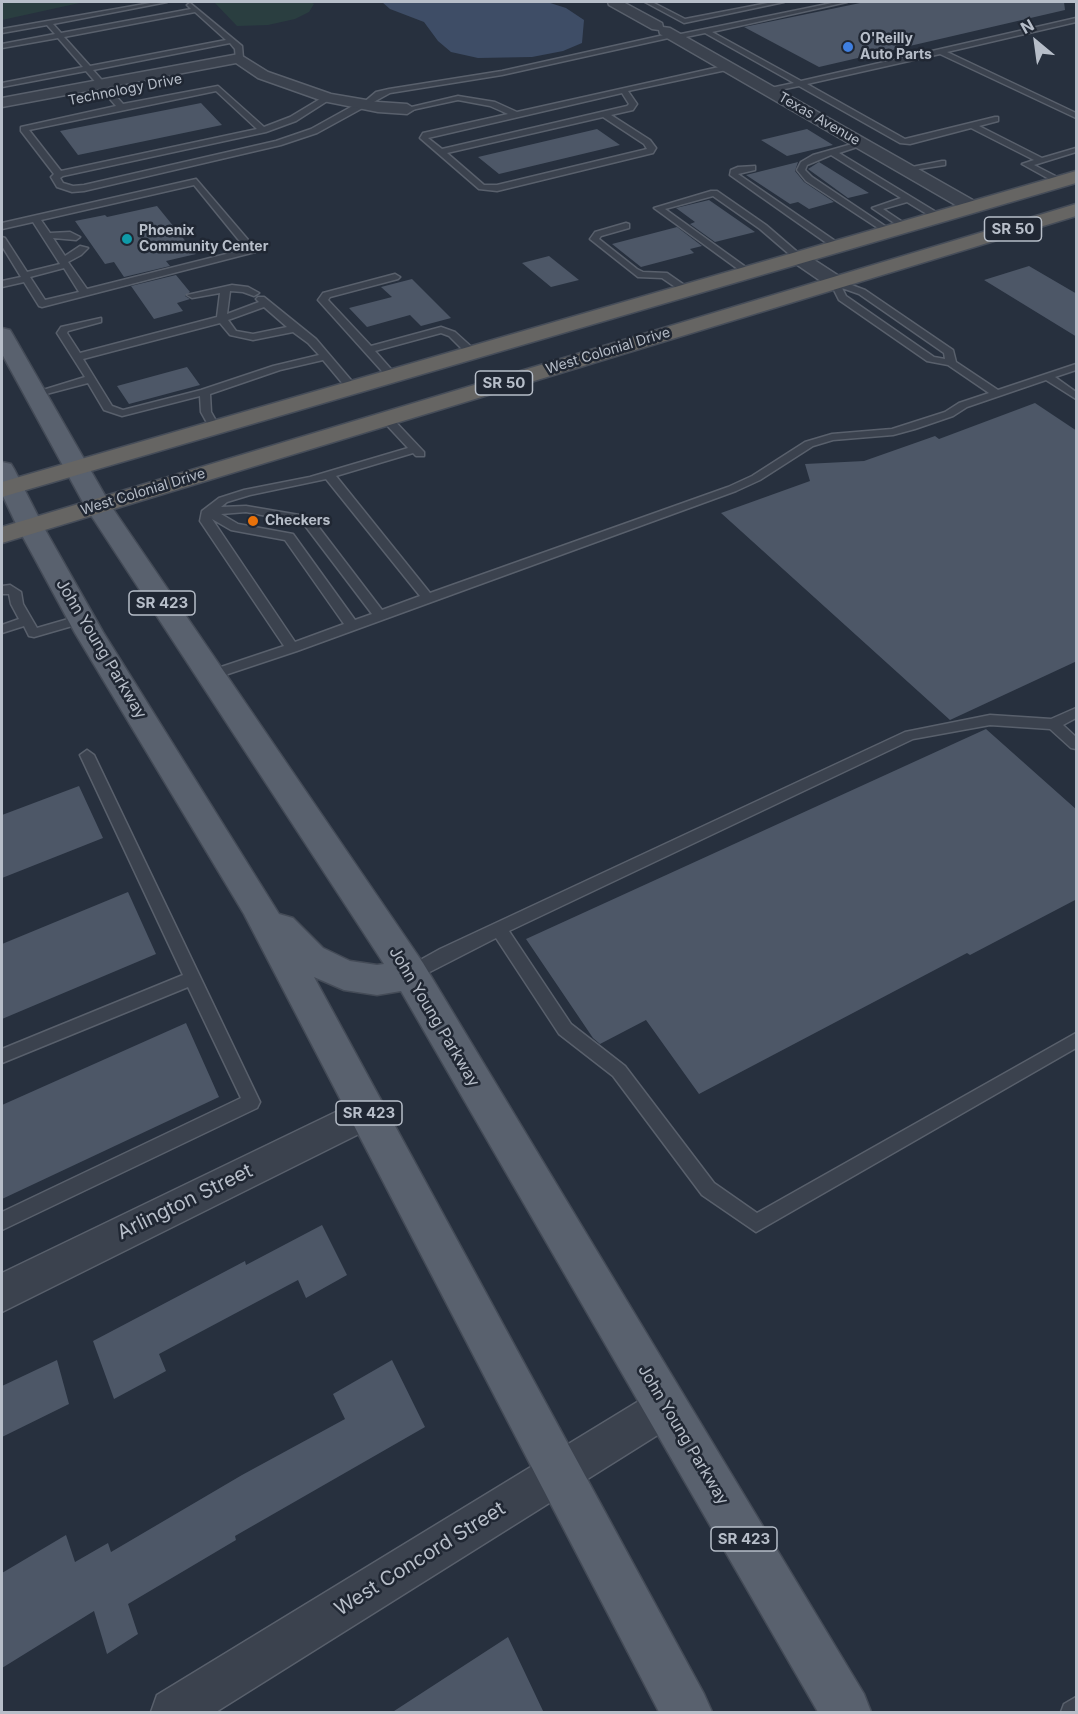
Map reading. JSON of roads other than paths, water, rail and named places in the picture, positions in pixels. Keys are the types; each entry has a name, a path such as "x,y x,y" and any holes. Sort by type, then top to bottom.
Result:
{"highway":[{"name":"SR 50","path":"4,482 76,468 1069,179"},
{"path":"950,248 978,228 983,220 972,207"},
{"name":"West Colonial Drive","path":"16,530 1077,210"}],"main road":[{"name":"John Young Parkway","path":"2,335 98,506 410,974 846,1713"},
{"name":"John Young Parkway","path":"4,482 16,530 82,619 256,904 369,1112 686,1713"},
{"path":"256,904 311,958 344,975 376,980 410,974"}],"street":[{"name":"Texas Avenue","path":"614,2 972,207"},
{"path":"244,62 263,75 328,98 364,105 407,109"},
{"name":"Technology Drive","path":"2,114 104,89 244,62"},
{"name":"Technology Drive","path":"2,103 104,89"},
{"path":"799,258 835,282"},
{"name":"Arlington Street","path":"2,1293 369,1112"},
{"name":"West Concord Street","path":"174,1713 666,1407"}],"lane":[{"path":"2,31 164,2"},
{"path":"187,2 239,48 244,62"},
{"path":"652,2 684,21 782,2"},
{"path":"328,98 293,119 263,129 55,177 60,185 72,189 84,188 278,143 314,131 364,105 379,94 389,91 512,71 668,33 706,31 844,2"},
{"path":"2,46 196,10"},
{"path":"769,91 1077,20"},
{"path":"1066,22 1077,27"},
{"path":"49,23 121,106"},
{"path":"706,31 903,141 910,142 995,119"},
{"path":"2,85 231,41"},
{"path":"940,51 1077,116"},
{"path":"604,114 647,142 652,148 650,151 497,188 482,187 424,138 426,135 493,119 728,67"},
{"path":"60,174 56,172 24,129 121,106 218,88 263,129"},
{"path":"440,152 630,108 633,104 624,91"},
{"path":"407,109 442,99 458,98 492,104 516,114"},
{"path":"407,109 461,107 493,119"},
{"path":"503,117 525,132"},
{"path":"972,125 1040,160"},
{"path":"862,144 816,157 804,165 801,170 803,175 898,229"},
{"path":"1069,179 1026,164 1077,150"},
{"path":"831,152 938,217"},
{"path":"906,169 942,164"},
{"path":"753,168 741,169 734,172 734,175 838,247"},
{"path":"2,226 196,182 252,250 42,304 2,240"},
{"path":"749,273 658,208 714,193 763,227 799,258"},
{"path":"898,229 876,208 908,199"},
{"path":"36,219 84,293"},
{"path":"626,226 598,234 594,239 641,275 664,275 687,291"},
{"path":"47,236 76,237"},
{"path":"2,284 64,263 83,248"},
{"path":"393,376 323,300 326,295 395,277"},
{"path":"835,282 842,298 930,359 951,363 998,394"},
{"path":"835,282 862,292 949,352 951,363"},
{"path":"225,289 222,319 233,333 253,337 295,328"},
{"path":"192,295 225,289 245,289 260,298 312,341 352,388"},
{"path":"77,357 222,319 260,298"},
{"path":"98,320 64,329 62,333 108,408 122,412 205,392 278,368 324,357"},
{"path":"369,350 441,330 452,334 472,354"},
{"path":"211,675 292,648 732,489 756,478 809,444 832,437 893,432 949,414 963,405 1077,367"},
{"path":"1048,377 1077,396"},
{"path":"35,394 91,379"},
{"path":"205,392 206,412 215,428"},
{"path":"292,648 206,521 208,511 223,500 248,492 419,453 386,418"},
{"path":"329,475 428,598"},
{"path":"208,511 246,509 307,520 380,616"},
{"path":"208,511 235,527 289,537 352,626"},
{"path":"2,590 10,589 15,592 17,604 34,633 82,619"},
{"path":"2,629 27,621"},
{"path":"410,974 446,954 910,735 990,720 1053,724 1077,713"},
{"path":"1053,724 1077,744"},
{"path":"2,1221 251,1102 87,755"},
{"path":"499,929 565,1029 619,1071 708,1189 756,1223 1077,1040"},
{"path":"2,1056 192,978"},
{"path":"1072,1713 1077,1709"}],"water":[{"path":"382,2 547,2 566,8 584,20 582,43 563,51 532,57 478,58 451,52 438,41 424,22 390,9"}],"place":[{"name":"O'Reilly Auto Parts","path":"848,47"},
{"name":"Phoenix Community Center","path":"127,239"},
{"name":"Checkers","path":"253,521"}]}
